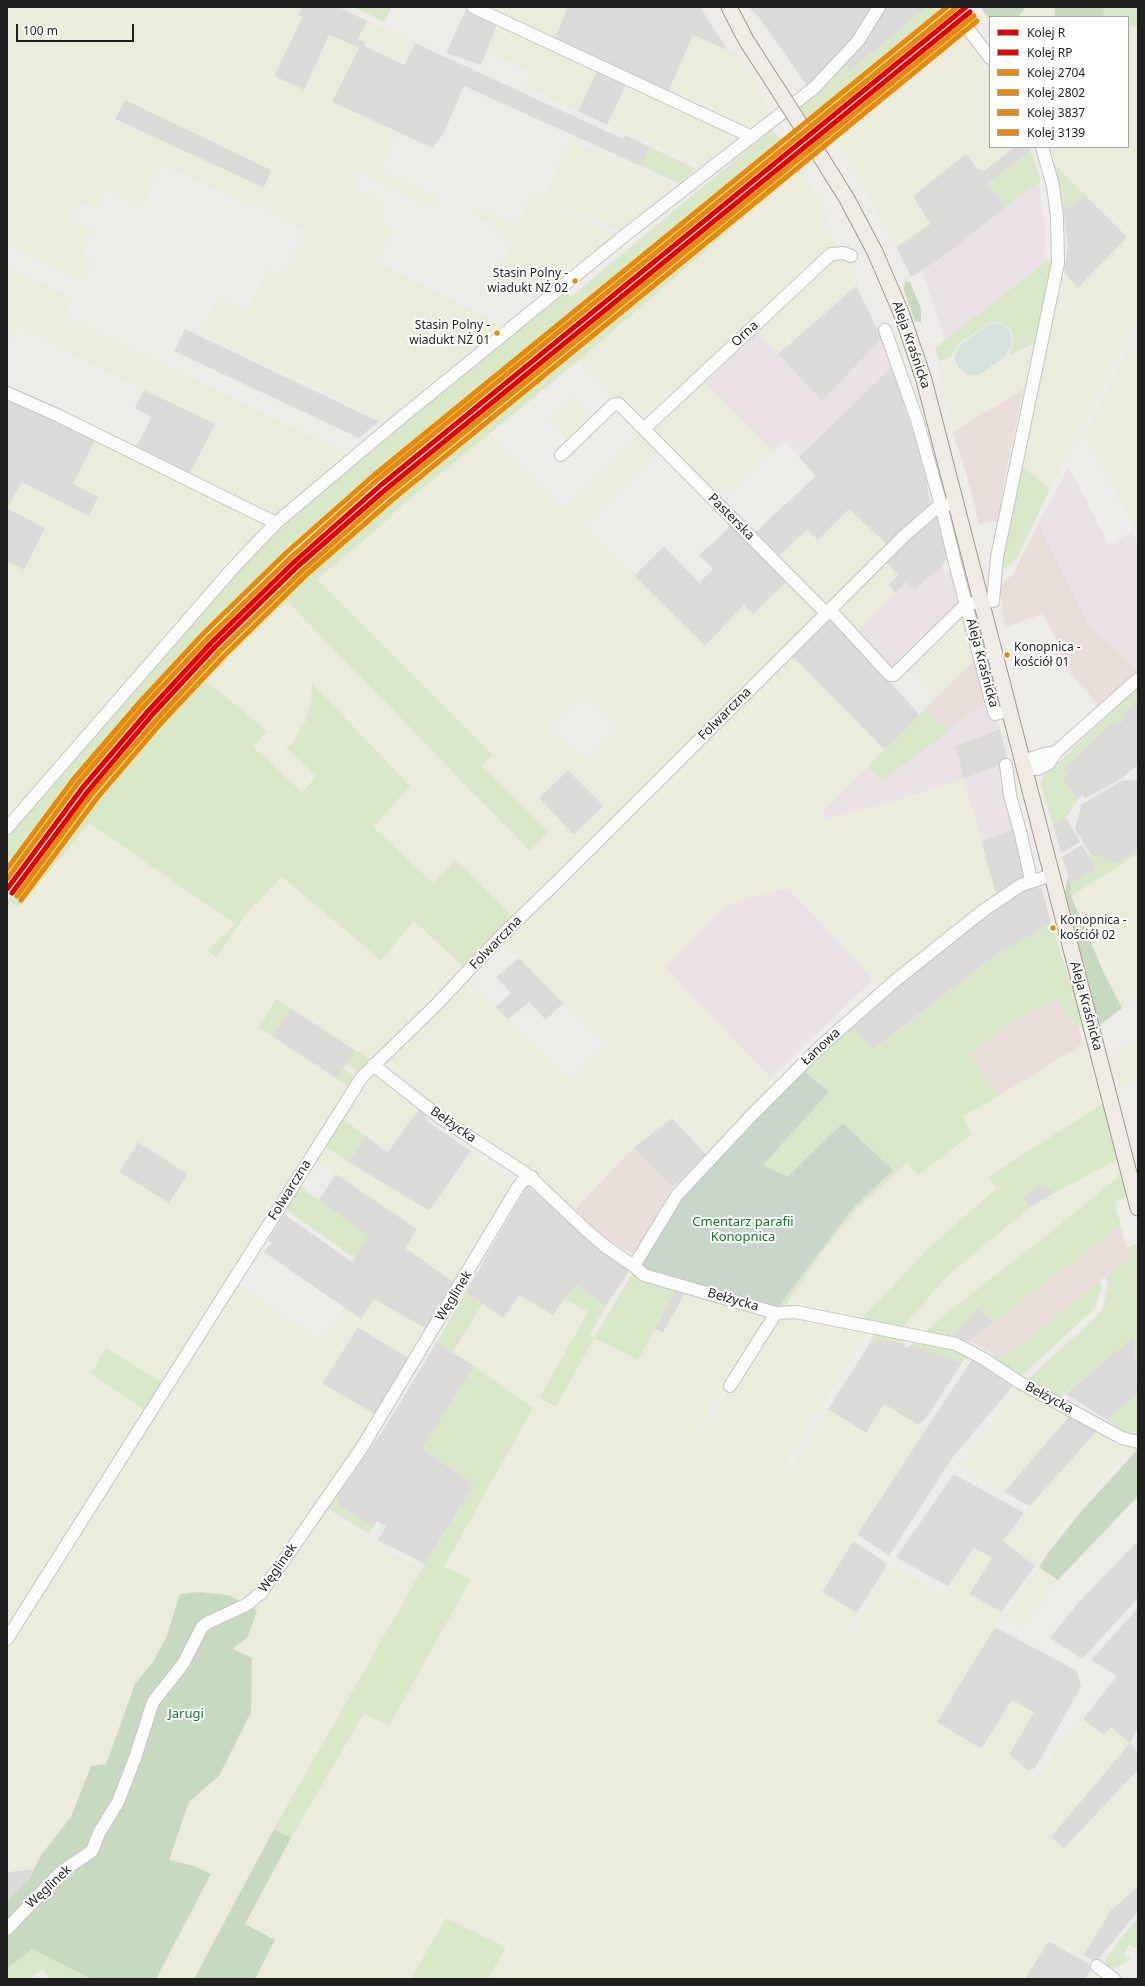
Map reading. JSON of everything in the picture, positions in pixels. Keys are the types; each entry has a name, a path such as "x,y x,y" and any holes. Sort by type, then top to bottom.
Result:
{"main road":[{"name":"Aleja Kraśnicka","path":"729,7 746,40 819,154 862,225 898,304 924,380 1138,1208"}],"street":[{"path":"474,7 752,137"},
{"path":"7,828 234,566 276,523 624,236 824,79 858,40 879,7"},
{"path":"963,22 989,57"},
{"path":"966,604 994,601 997,556 1058,263 1057,217 1053,186 1042,148"},
{"name":"Orna","path":"644,429 831,254 844,253 851,256"},
{"name":"Aleja Kraśnicka","path":"884,330 917,420 941,505 995,714 1009,711"},
{"path":"7,394 57,415 118,447 276,523"},
{"name":"Pasterska","path":"561,455 613,405 619,404 829,613 890,676 894,675 966,604"},
{"path":"941,505 957,504"},
{"name":"Folwarczna","path":"7,1639 362,1076 466,974 507,930 829,613 904,536 929,513 941,505"},
{"path":"1024,768 1029,759 1056,752 1138,679"},
{"path":"1006,765 1010,795 1031,880"},
{"name":"Łanowa","path":"634,1266 677,1195 750,1117 822,1045 896,980 968,923 1016,888 1031,880 1052,875"},
{"name":"Bełżycka","path":"374,1065 442,1119 532,1178 585,1229 606,1247 634,1266 644,1275 776,1313 796,1312 956,1344 984,1359 1019,1382 1122,1438 1138,1442"},
{"name":"Węglinek","path":"7,1929 61,1872 92,1851 99,1833 118,1802 135,1758 153,1702 183,1664 202,1627 207,1623 246,1605 261,1593 361,1449 518,1187 522,1182 532,1178"},
{"path":"730,1386 776,1313"},
{"path":"1097,1966 1114,1979"}],"shaded area":[{"path":"302,7 339,7 367,21 359,39 365,42 364,46 404,65 415,43 623,139 625,135 650,147 641,166 464,86 444,132 433,148 332,102 358,48 329,35 304,90 274,76 302,17 298,15"},
{"path":"568,7 700,7 728,51 693,35 667,95 553,42"},
{"path":"749,7 876,7 855,40 808,87 759,17"},
{"path":"884,7 927,7 850,71 844,65 871,30"},
{"path":"466,10 494,22 496,28 481,65 446,53"},
{"path":"598,69 627,83 607,125 578,111"},
{"path":"125,99 272,170 264,188 115,119"},
{"path":"1013,148 1030,148 1031,151 987,184 1005,208 940,259 911,277 896,247 930,224 912,196 966,154 977,168 984,171"},
{"path":"1039,184 1046,234 1044,261 945,341 922,270 940,259 1028,189"},
{"path":"1086,196 1128,237 1078,288 1064,273 1068,246 1063,210"},
{"path":"856,286 882,339 822,401 778,354"},
{"path":"1001,323 1010,331 1012,344 1005,357 980,374 969,376 958,368 954,356 960,345 990,324"},
{"path":"185,329 379,421 359,438 174,351"},
{"path":"757,331 822,401 882,340 891,366 799,457 783,440 773,450 705,382"},
{"path":"892,366 921,458 932,507 889,546 818,540 807,530 774,560 792,577 753,614 744,606 705,646 634,576 664,546 703,587 700,582 713,569 699,555 736,522 751,536 816,476 799,457"},
{"path":"1024,389 1005,475 998,521 979,524 965,469 952,432"},
{"path":"144,390 216,424 187,479 132,454 152,417 135,408"},
{"path":"11,395 97,436 98,497 89,516 8,508 45,528 24,570 7,561 7,402"},
{"path":"1069,467 1109,545 1132,532 1138,542 1138,671 1107,641 1090,628 1038,524"},
{"path":"936,515 949,554 942,566 915,589 896,593 888,585 898,575 886,562"},
{"path":"1038,524 1090,628 1107,641 1138,671 1099,706 1067,669 1056,664 1060,661 1054,649 1060,646 1042,614 1005,628 999,586 1014,573"},
{"path":"942,566 946,574 953,571 962,604 893,672 855,634 906,582 915,589"},
{"path":"829,616 920,715 885,750 790,654"},
{"path":"976,658 986,701 949,731 925,709"},
{"path":"1138,698 1138,765 1122,778 1086,798 1082,795 1078,799 1062,781 1066,777 1067,773 1063,769 1114,721 1120,723 1123,720 1122,714"},
{"path":"986,701 1000,729 955,746 964,779 883,805 828,819 821,814 868,766 882,781"},
{"path":"1000,729 1008,762 964,779 955,746"},
{"path":"1002,765 1015,828 981,842 964,779"},
{"path":"568,770 604,806 573,835 539,798"},
{"path":"1138,779 1138,850 1116,863 1091,855 1075,829 1081,805 1121,781"},
{"path":"1066,817 1080,842 1061,853 1053,825"},
{"path":"1015,828 1027,876 997,898 981,842"},
{"path":"1082,845 1097,869 1071,884 1062,857"},
{"path":"1036,884 1042,888 1051,924 998,953 873,1050 852,1028 892,992 975,923 998,906"},
{"path":"788,888 873,979 869,983 870,984 850,1001 770,1078 665,967 728,904"},
{"path":"519,958 563,1003 546,1020 529,1002 507,1020 495,1008 511,993 496,977"},
{"path":"1059,999 1066,1016 1079,1028 1083,1044 998,1097 971,1054 1022,1015"},
{"path":"292,1009 355,1050 337,1079 272,1036"},
{"path":"421,1106 428,1122 471,1151 429,1211 348,1162 366,1136 387,1152"},
{"path":"672,1118 706,1154 673,1187 633,1148"},
{"path":"138,1142 188,1174 169,1203 119,1172"},
{"path":"633,1148 673,1187 633,1254 604,1237 575,1209"},
{"path":"336,1174 417,1229 455,1283 443,1303 440,1302 435,1310 437,1313 426,1329 374,1299 361,1319 264,1252 271,1243 268,1241 284,1214 352,1262 368,1236 319,1200"},
{"path":"1039,1185 1056,1192 1029,1208 1022,1197"},
{"path":"527,1186 631,1268 606,1306 576,1285 564,1299 553,1316 504,1318 465,1293"},
{"path":"1121,1226 1129,1258 1002,1358 969,1341"},
{"path":"677,1287 687,1290 663,1333 655,1329"},
{"path":"978,1308 994,1322 969,1341 950,1339"},
{"path":"358,1327 409,1358 376,1415 322,1384"},
{"path":"1132,1338 1134,1342 1138,1393 1107,1420 1066,1394"},
{"path":"880,1340 905,1344 904,1346 908,1348 910,1345 918,1347 962,1363 927,1417 918,1425 884,1404 866,1433 828,1409 869,1345"},
{"path":"437,1342 474,1366 422,1449 474,1484 425,1564 378,1540 386,1527 377,1521 373,1527 338,1505 337,1496 386,1426"},
{"path":"973,1358 1010,1380 1013,1386 952,1458 889,1556 857,1534"},
{"path":"1070,1415 1098,1430 1030,1506 1004,1492"},
{"path":"954,1474 1024,1513 1003,1541 1035,1566 1001,1612 969,1594 992,1558 974,1548 949,1587 896,1557"},
{"path":"853,1541 885,1562 886,1567 857,1613 822,1592"},
{"path":"1138,1541 1138,1598 1082,1659 1050,1638 1079,1602"},
{"path":"1138,1608 1138,1728 1130,1743 1138,1752 1138,1770 1064,1849 1051,1837 1064,1819 1112,1727 1104,1735 1083,1719 1117,1676 1091,1660"},
{"path":"995,1627 1077,1671 1081,1687 1035,1768 1028,1771 1009,1754 1024,1730 1012,1700 981,1749 936,1722"},
{"path":"34,1869 29,1880 7,1901 7,1872"},
{"path":"1138,1886 1138,1911 1097,1961 1083,1955 1111,1910"},
{"path":"1048,1941 1091,1965 1091,1970 1085,1979 1025,1979"}],"green space":[{"path":"7,7 302,7 298,15 303,17 274,76 304,90 330,35 359,48 332,102 398,132 380,170 438,198 439,202 435,209 359,171 351,187 386,205 378,221 393,229 376,263 502,325 385,421 201,333 218,297 247,311 268,268 283,275 306,230 265,209 259,204 253,205 242,201 162,164 142,206 107,189 95,209 80,202 71,219 93,231 83,253 95,261 83,281 7,244","holes":["125,100 271,170 264,188 115,119"]},
{"path":"353,7 391,7 385,22"},
{"path":"478,7 568,7 553,42"},
{"path":"927,7 943,7 946,13 810,126 798,107 844,65 850,71"},
{"path":"985,7 1026,7 1019,16 989,16 989,19 982,9"},
{"path":"1026,7 1055,7 1055,16 1019,16"},
{"path":"1055,7 1104,7 1103,16 1055,16"},
{"path":"1104,7 1138,7 1138,28 1129,25 1129,16 1103,16"},
{"path":"367,21 415,43 406,61 358,39"},
{"path":"1129,26 1138,28 1138,318 1129,336 1097,307 1128,338 1050,489 1021,465 1064,273 1078,288 1127,237 1052,162 1047,148 1129,148"},
{"path":"496,28 504,32 509,29 584,66 598,69 578,111 526,85 532,72 487,51"},
{"path":"693,35 741,56 766,98 762,102 770,115 749,132 667,95"},
{"path":"965,39 989,74 989,148 1013,148 984,171 977,168 966,154 913,196 930,224 896,247 837,140"},
{"path":"627,83 732,129 727,138 734,142 702,166 607,125"},
{"path":"772,129 783,142 782,145 338,510 278,564 199,642 133,715 55,809 7,875 7,839 21,818 274,532 503,341 567,292 571,297"},
{"path":"570,139 674,187 618,231 544,198"},
{"path":"650,147 696,169 680,184 641,166"},
{"path":"1031,151 1041,183 1028,189 1005,208 987,184"},
{"path":"1052,162 1086,196 1063,210 1058,180"},
{"path":"779,166 791,177 578,361 401,506 376,530 317,579 493,755 481,766 548,833 530,851 287,601 205,680 267,731 253,747 302,792 317,776 285,747 289,747 305,722 311,700 312,684 410,786 373,827 433,883 456,861 515,919 466,969 414,921 381,960 282,877 250,909 216,957 207,951 235,924 89,823 19,908 10,902 7,908 7,900 74,810 192,668 294,568 530,367"},
{"path":"801,170 826,211 830,222 824,229 836,244 807,268 644,425 578,361"},
{"path":"532,194 614,235 548,288 501,264 512,242 503,236 498,228 472,214 476,207 516,226"},
{"path":"835,259 844,259 850,263 856,273 858,284 778,354 757,331 829,262"},
{"path":"1047,260 1051,262 1046,311 1037,343 1009,355 1013,345 1012,331 1002,322 990,323 958,344 951,357 939,361 935,348"},
{"path":"7,267 73,299 64,317 351,456 289,508 7,823 7,561 24,570 45,528 7,508 22,482 89,516 98,497 73,484 97,436 187,479 215,424 17,325 7,343"},
{"path":"905,281 910,282 921,308 921,322 915,321 904,290"},
{"path":"1138,331 1138,527 1135,528 1084,434"},
{"path":"1038,345 1024,389 952,432 937,364 952,358 957,370 969,378 991,369 1009,357"},
{"path":"703,380 773,450 729,494 720,486 712,493 649,431"},
{"path":"571,396 593,417 570,441 548,419"},
{"path":"642,431 661,449 585,527 705,646 744,605 753,614 757,612 792,577 820,615 515,919 457,861 433,883 373,827 312,685 311,700 305,722 289,747 286,747 317,776 302,792 253,747 267,731 205,680 287,601 530,850 548,833 480,766 493,755 317,579 489,433 564,507","holes":["585,693 618,726 587,759 550,727","568,770 604,806 574,835 539,798"]},
{"path":"1021,465 1050,489 1017,558 1003,570 1000,566"},
{"path":"849,509 889,546 827,608 774,560 807,531 817,541"},
{"path":"885,561 898,575 888,585 896,593 855,634 839,616 838,610"},
{"path":"961,612 976,658 937,697 909,668"},
{"path":"790,654 885,750 821,814 828,819 872,808 964,779 997,898 881,988 788,888 728,904 665,968 770,1078 772,1087 709,1152 675,1116 637,1144 575,1209 572,1210 539,1176 444,1115 382,1069 381,1060 466,979 570,1079 604,1044 501,940"},
{"path":"1138,687 1138,698 1122,714 1124,717 1123,720 1119,724 1114,721 1063,769 1067,773 1062,782 1078,799 1066,817 1053,825 1041,785 1043,777"},
{"path":"925,709 949,731 882,781 868,766"},
{"path":"89,823 235,924 207,951 216,957 250,909 283,877 381,959 414,921 466,969 374,1062 276,999 259,1028 351,1088 335,1115 332,1113 328,1120 324,1119 320,1126 323,1128 310,1147 313,1150 166,1385 106,1349 91,1373 147,1412 7,1636 7,908 10,902 20,908","holes":["138,1142 188,1174 169,1203 119,1172"]},
{"path":"1138,850 1138,854 1071,896 1071,884 1096,869 1089,856 1091,855 1116,863"},
{"path":"1138,854 1138,995 1122,1008 1071,896"},
{"path":"1068,877 1071,884 1071,896 1104,973 1122,1008 1099,1026 1065,891"},
{"path":"1051,924 1083,1021 1082,1027 1076,1026 1072,1020 1066,1016 1059,999 1022,1015 971,1054 998,1097 962,1117 972,1134 918,1175 907,1163 857,1209 824,1249 785,1306 776,1310 852,1209 893,1170 843,1123 787,1177 763,1165 829,1092 803,1070 850,1026 874,1050 998,953"},
{"path":"276,999 292,1009 272,1036 259,1028"},
{"path":"1138,1037 1138,1078 1121,1089 1109,1058"},
{"path":"1083,1044 1100,1104 989,1176 997,1188 931,1246 859,1321 785,1306 824,1249 857,1209 907,1163 918,1174 962,1118"},
{"path":"355,1050 374,1062 361,1074 346,1064"},
{"path":"343,1068 358,1078 351,1088 337,1079"},
{"name":"Cmentarz parafii Konopnica","path":"803,1070 829,1092 763,1165 787,1177 843,1123 893,1170 852,1209 776,1310 642,1270 639,1265 681,1197"},
{"path":"371,1073 376,1073 421,1106 388,1152 341,1117"},
{"path":"1108,1100 1120,1158 1056,1192 1039,1185 1022,1197 1029,1208 947,1276 902,1328 859,1321 931,1246 996,1189 989,1176"},
{"path":"340,1117 366,1136 348,1162 323,1145"},
{"path":"323,1145 348,1162 429,1211 471,1151 517,1183 455,1283 405,1248 417,1229 314,1159"},
{"path":"1120,1158 1123,1173 1047,1235 948,1312 924,1333 902,1328 947,1276 1029,1208"},
{"path":"1123,1173 1127,1196 1115,1202 1121,1226 994,1322 978,1308 950,1339 924,1333 948,1312 1047,1235"},
{"path":"298,1185 369,1236 354,1258 287,1210 286,1204"},
{"path":"1134,1244 1137,1245 1138,1248 1138,1393 1134,1342 1132,1339 1058,1399 1026,1381 1102,1311 1108,1284 1105,1277 1129,1258 1127,1248"},
{"path":"634,1271 677,1287 638,1360 594,1338"},
{"path":"1100,1281 1102,1286 1095,1308 1019,1378 993,1361 993,1353 1002,1358"},
{"path":"239,1285 322,1341 344,1308 361,1319 374,1299 426,1329 409,1358 357,1327 322,1383 376,1415 262,1590 245,1604 180,1594 166,1638 152,1663 135,1684 106,1764 90,1766 71,1817 41,1855 34,1869 7,1872 7,1641 234,1287"},
{"path":"576,1285 606,1306 590,1334 594,1338 556,1407 539,1398 588,1312 564,1299"},
{"path":"687,1290 771,1315 691,1443 675,1434 674,1435 752,1476 694,1444 778,1315 869,1330 784,1466 790,1470 828,1409 866,1433 884,1404 918,1425 923,1433 822,1592 857,1613 828,1667 892,1566 943,1594 974,1548 992,1558 969,1594 1001,1612 995,1627 937,1722 981,1749 1012,1700 1034,1712 1009,1754 1028,1771 1033,1778 1043,1772 1058,1744 1080,1720 1083,1719 1104,1735 1111,1727 1130,1743 1051,1837 1064,1848 1138,1770 1138,1886 1111,1910 1083,1955 1051,1937 1025,1979 488,1979 506,1947 446,1918 411,1979 255,1979 275,1940 245,1925 291,1838 364,1713 389,1726 470,1579 444,1568 533,1408 453,1352 482,1305 504,1318 519,1295 553,1315 564,1299 588,1312 538,1399 573,1417 556,1407 594,1338 638,1360 655,1329 663,1333"},
{"path":"465,1293 482,1305 453,1352 437,1342"},
{"path":"875,1332 903,1336 903,1343 880,1340 868,1345"},
{"path":"913,1340 945,1344 966,1354 966,1357 962,1363 912,1346"},
{"path":"106,1348 166,1385 147,1412 91,1373"},
{"path":"474,1366 533,1408 444,1567 471,1579 389,1726 364,1713 291,1838 274,1829 422,1569 474,1484 422,1449"},
{"path":"1019,1387 1070,1415 1004,1492 958,1466"},
{"path":"1138,1393 1138,1438 1132,1437 1107,1420"},
{"path":"1098,1430 1136,1446 1123,1457 1043,1551 1035,1566 1003,1541 1030,1506"},
{"path":"1138,1449 1137,1497 1058,1580 1039,1567 1048,1553 1079,1514"},
{"path":"336,1489 341,1491 337,1496 338,1505 373,1527 369,1534 324,1506"},
{"path":"324,1513 384,1550 422,1569 274,1829 194,1979 156,1979 211,1874 194,1866 169,1861 189,1802 219,1776 232,1649 248,1606"},
{"path":"1039,1567 1058,1580 1027,1624 1021,1626 1006,1619 1006,1613"},
{"name":"Jarugi","path":"199,1592 228,1595 257,1610 248,1637 233,1649 252,1658 251,1712 219,1776 189,1802 169,1860 194,1866 211,1874 156,1979 91,1979 32,1949 7,1969 7,1901 29,1880 41,1855 71,1817 91,1766 106,1764 135,1684 152,1663 166,1638 180,1594"},
{"path":"274,1829 291,1838 245,1924 275,1940 255,1979 194,1979"},
{"path":"446,1918 506,1947 488,1979 411,1979"},
{"path":"1138,1918 1137,1949 1129,1945 1124,1955 1131,1959 1112,1970 1105,1964 1105,1960"},
{"path":"32,1949 91,1979 50,1979 43,1969 30,1979 7,1979 7,1969"}],"rail line":[{"name":"3837","path":"7,869 73,780 140,702 203,634 286,553 373,476 947,7"},
{"name":"2704","path":"7,879 78,783 144,706 207,639 290,558 377,480 957,7"},
{"name":"R","path":"7,889 83,787 149,710 211,643 294,562 381,485 966,7"},
{"name":"RP","path":"12,893 88,791 153,714 215,647 298,566 385,490 970,12"},
{"name":"2802","path":"17,896 92,794 158,718 220,651 302,571 389,494 974,16"},
{"name":"3139","path":"21,900 97,798 162,722 224,656 306,575 393,499 977,21"}],"place":[{"name":"Stasin Polny - wiadukt NŻ 02","path":"575,281"},
{"name":"Stasin Polny - wiadukt NŻ 01","path":"497,333"},
{"name":"Konopnica - kościół 01","path":"1007,655"},
{"name":"Konopnica - kościół 02","path":"1053,928"}]}
